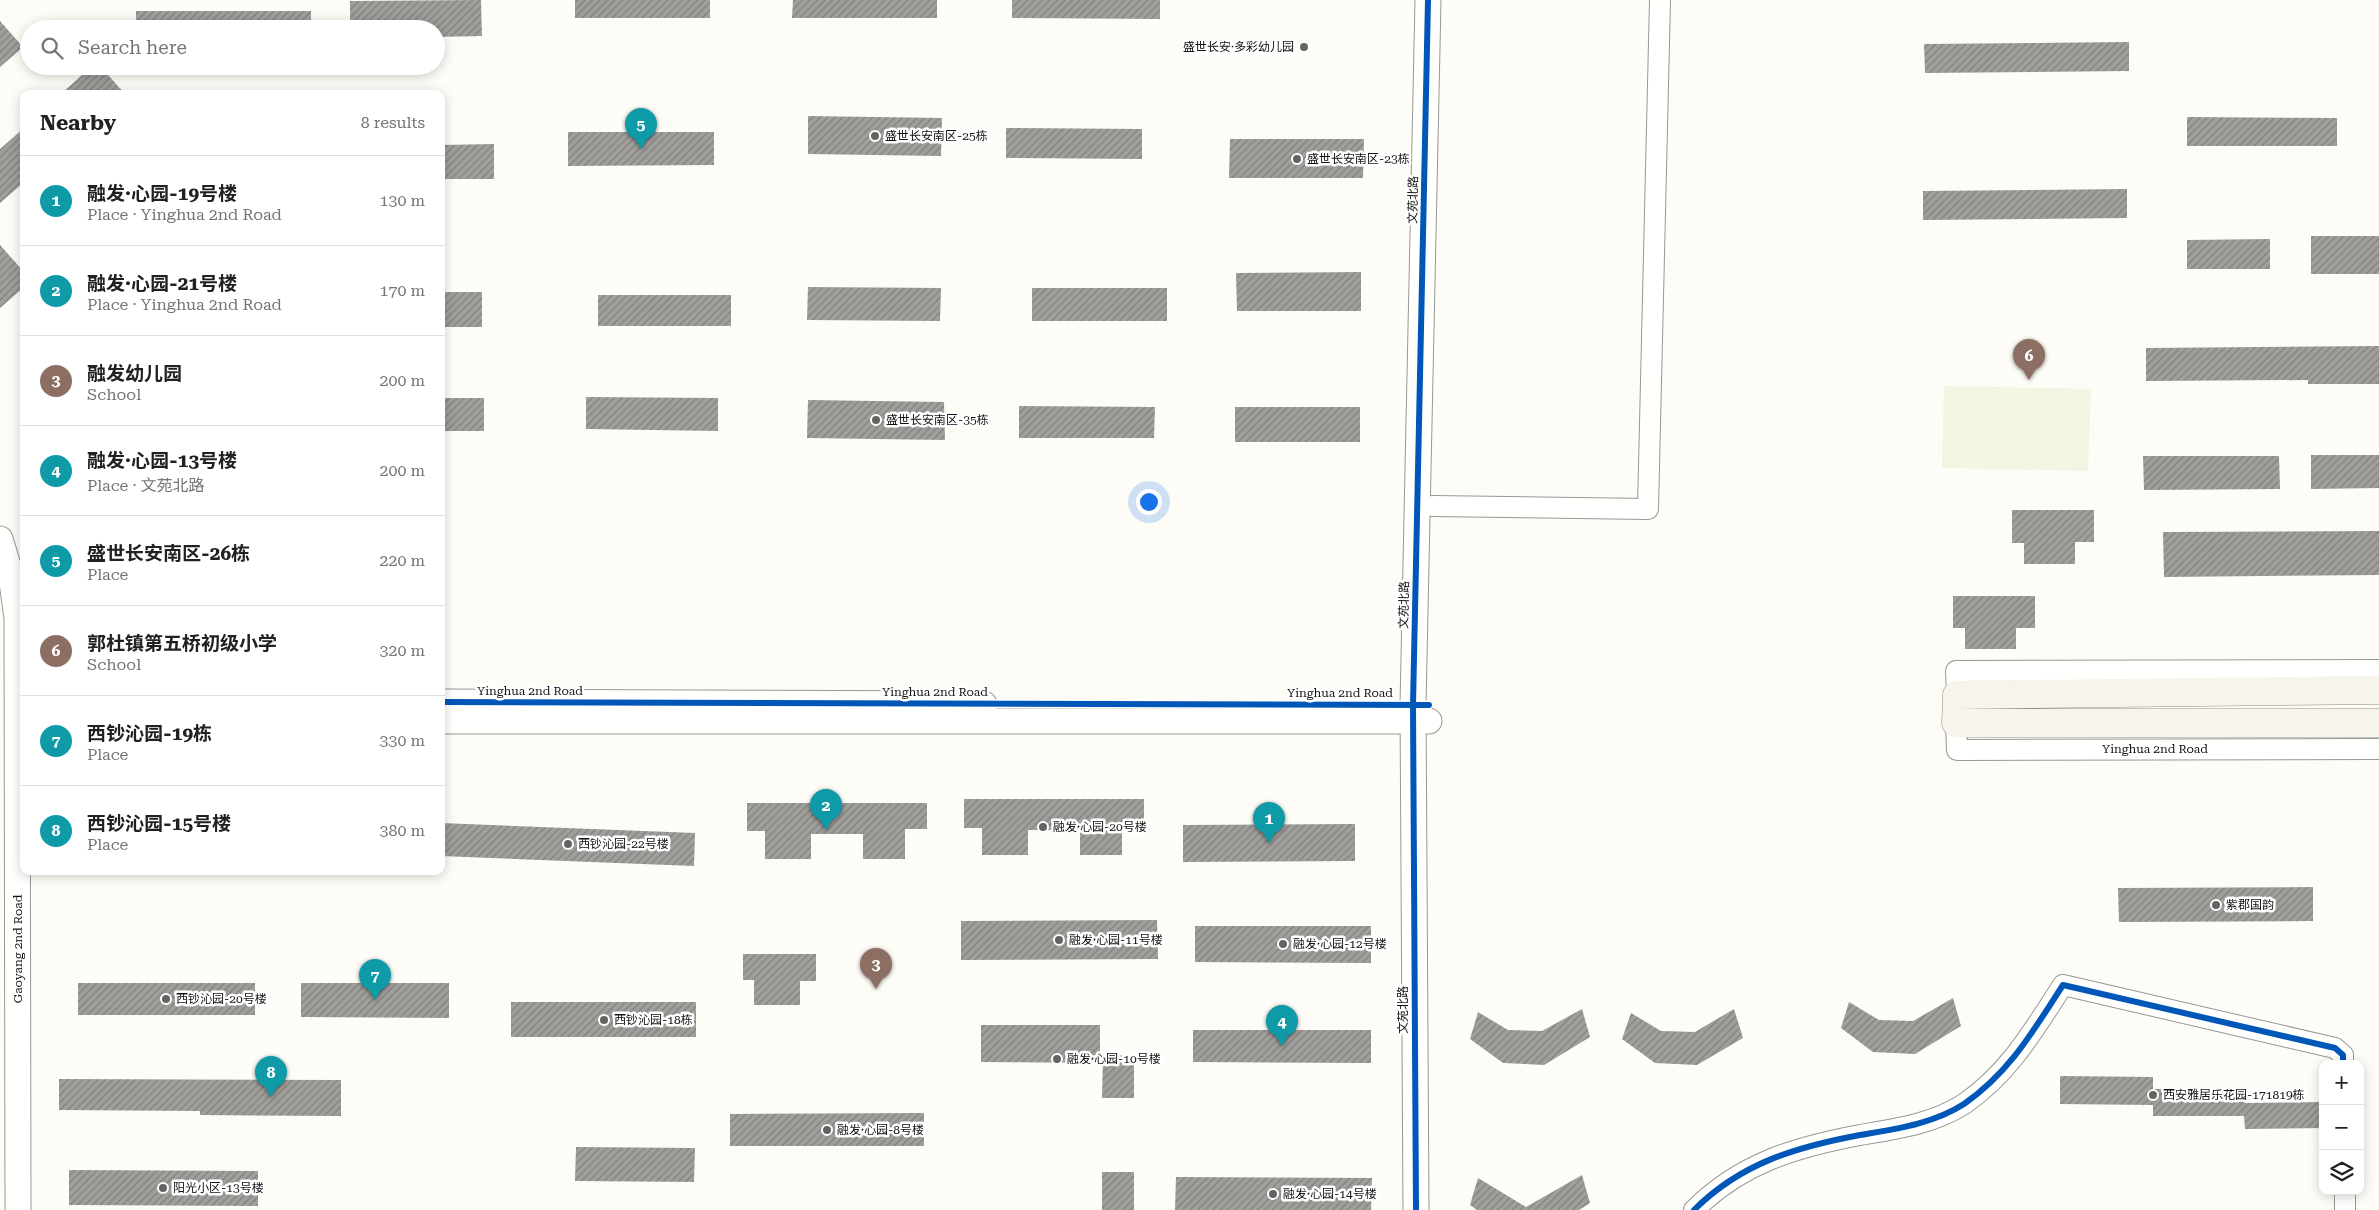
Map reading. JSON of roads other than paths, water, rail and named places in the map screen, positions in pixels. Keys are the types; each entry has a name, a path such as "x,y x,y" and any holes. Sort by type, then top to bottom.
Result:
{"main road":[{"path":"1956,695 2379,690"},
{"name":"Yinghua 2nd Road","path":"1956,695 1956,723"},
{"path":"1956,723 2379,722"}],"street":[{"name":"文苑北路","path":"1416,1210 1428,0"},
{"name":"文苑北路","path":"1433,1210 1421,713 1432,506 1442,0"},
{"path":"1432,506 1648,509 1660,0"},
{"name":"Gaoyang 2nd Road","path":"0,539 11,575 17,618 14,711 18,1210"},
{"name":"Yinghua 2nd Road","path":"1956,695 1956,671 2379,670"},
{"name":"Yinghua 2nd Road","path":"445,702 1421,713"},
{"path":"445,721 1421,713"},
{"name":"Yinghua 2nd Road","path":"1956,723 1956,750 2379,749"},
{"path":"1694,1210 1726,1182 1767,1159 1813,1144 1897,1130 1928,1120 1963,1104 2001,1075 2063,985 2335,1048 2343,1055 2343,1060"},
{"path":"2345,1195 2345,1210"}],"place":[{"name":"盛世长安·多彩幼儿园","path":"1304,47"},
{"name":"盛世长安南区-25栋","path":"875,136"},
{"name":"盛世长安南区-26栋","path":"641,149"},
{"name":"盛世长安南区-23栋","path":"1297,159"},
{"name":"郭杜镇第五桥初级小学","path":"2029,380"},
{"name":"盛世长安南区-35栋","path":"876,420"},
{"name":"融发·心园-20号楼","path":"1043,827"},
{"name":"融发·心园-21号楼","path":"826,830"},
{"name":"融发·心园-19号楼","path":"1269,843"},
{"name":"西钞沁园-22号楼","path":"568,844"},
{"name":"紫郡国韵","path":"2216,905"},
{"name":"融发·心园-11号楼","path":"1059,940"},
{"name":"融发·心园-12号楼","path":"1283,944"},
{"name":"融发幼儿园","path":"876,989"},
{"name":"西钞沁园-20号楼","path":"166,999"},
{"name":"西钞沁园-19栋","path":"375,1000"},
{"name":"西钞沁园-18栋","path":"604,1020"},
{"name":"融发·心园-13号楼","path":"1282,1046"},
{"name":"融发·心园-10号楼","path":"1057,1059"},
{"name":"西安雅居乐花园-171819栋","path":"2153,1095"},
{"name":"西钞沁园-15号楼","path":"271,1097"},
{"name":"融发·心园-8号楼","path":"827,1130"},
{"name":"阳光小区-13号楼","path":"163,1188"},
{"name":"融发·心园-14号楼","path":"1273,1194"}]}
